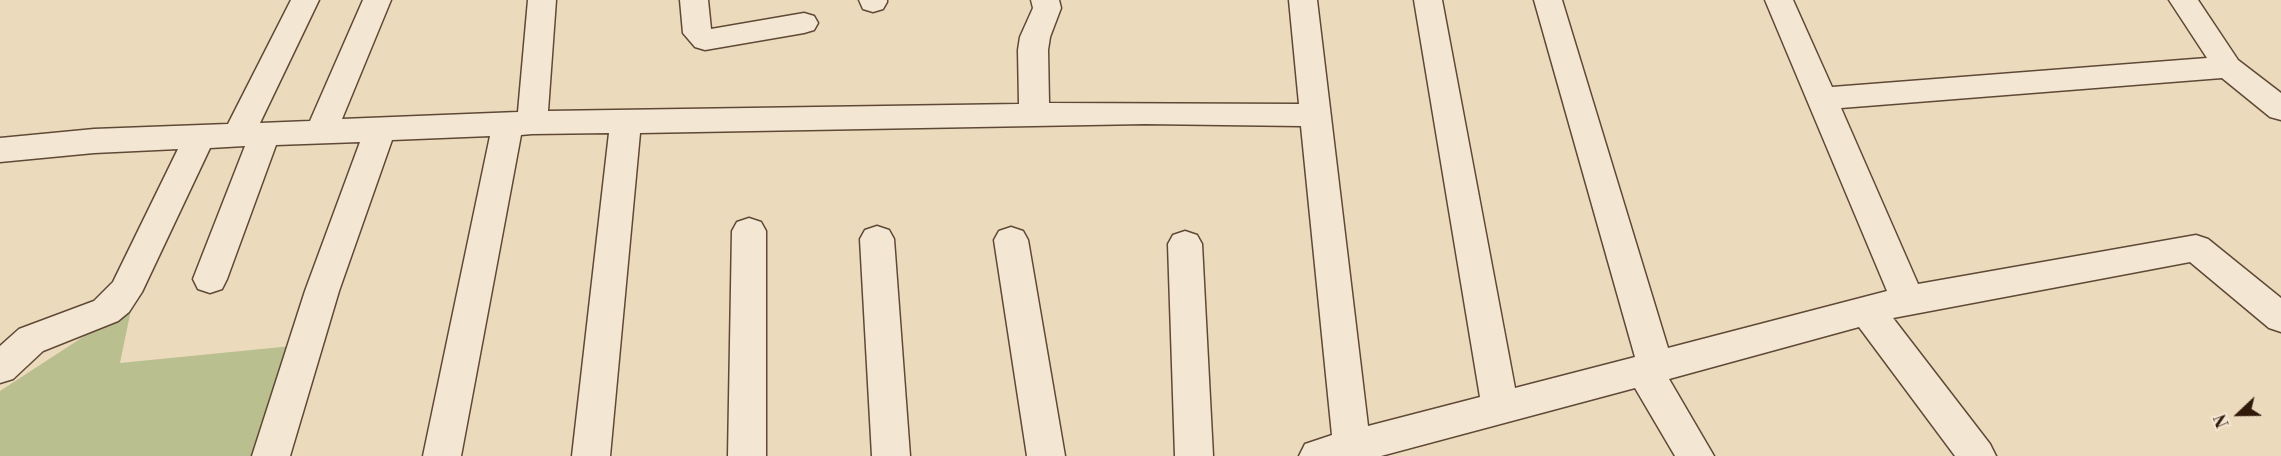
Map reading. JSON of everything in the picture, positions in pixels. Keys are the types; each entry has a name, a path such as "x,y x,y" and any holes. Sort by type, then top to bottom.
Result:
{"street":[{"path":"210,279 251,135 305,0"},
{"path":"321,132 377,0"},
{"path":"442,456 520,123 542,0"},
{"path":"694,0 697,33 705,40 804,23"},
{"path":"1034,116 1033,50 1035,37 1047,8 1045,0"},
{"path":"1303,0 1352,448"},
{"path":"1428,0 1500,408"},
{"path":"1548,0 1650,369 1695,456"},
{"path":"1779,0 1839,98 1915,299"},
{"path":"2183,0 2228,67 2281,109"},
{"path":"1839,98 2228,67"},
{"path":"0,150 94,141 520,123 1034,116 1316,115"},
{"path":"591,456 626,122"},
{"path":"271,456 322,291 380,129"},
{"path":"0,368 31,340 48,331 106,311 117,302 125,292 200,137"},
{"path":"747,456 748,231"},
{"path":"877,240 891,456"},
{"path":"1011,240 1046,456"},
{"path":"1185,244 1194,456"},
{"path":"1318,456 1915,299 2196,248 2281,318"},
{"path":"1868,311 1977,456"}],"green space":[{"path":"132,305 120,363 302,345 270,456 0,456 0,391"}]}
